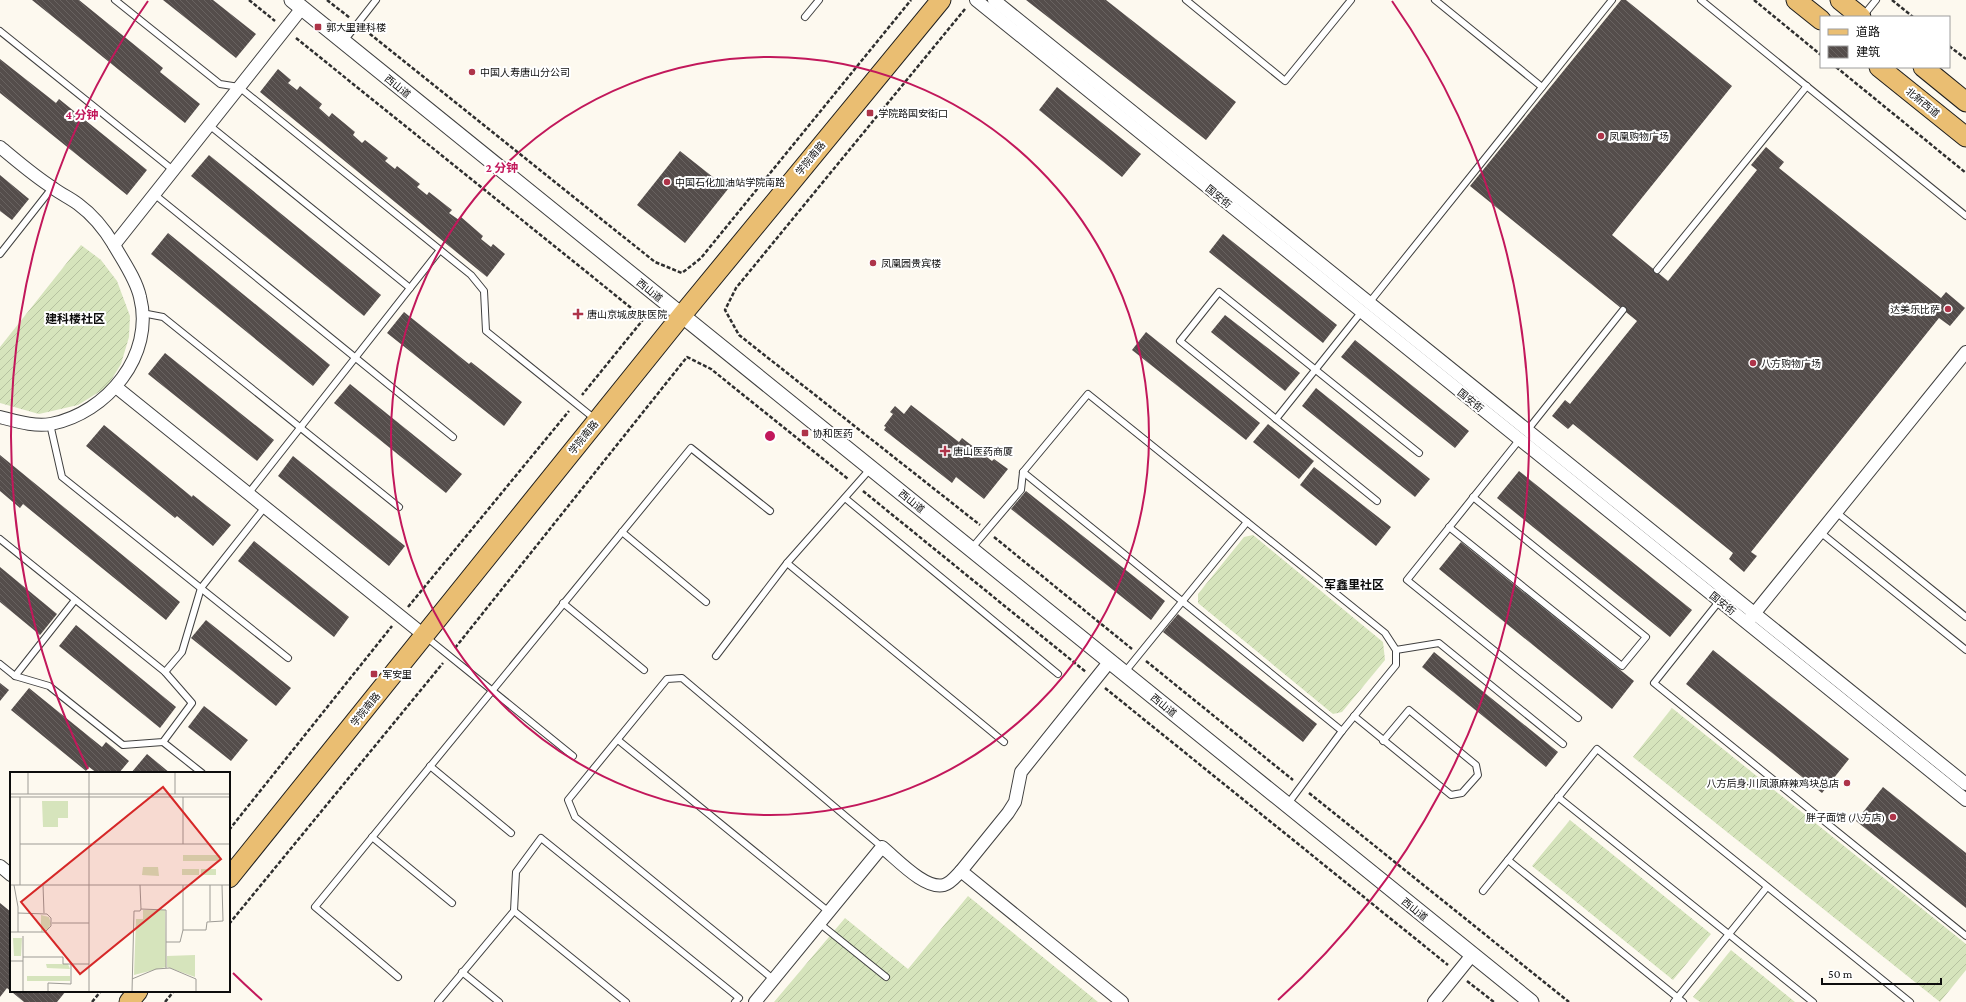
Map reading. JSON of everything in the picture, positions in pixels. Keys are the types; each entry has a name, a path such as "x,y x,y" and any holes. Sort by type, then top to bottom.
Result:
{"main road":[{"name":"学院南路","path":"230,877 682,315 941,0"},
{"path":"1796,0 1820,19"},
{"path":"1840,0 1861,16"},
{"name":"北新西道","path":"1881,68 1966,137"},
{"path":"1924,68 1966,102"},
{"path":"129,1002 137,992"}],"street":[{"name":"国安街","path":"994,0 1370,302 1524,435"},
{"name":"国安街","path":"972,3 1362,312 1524,435 1751,618 1966,800"},
{"path":"114,245 285,29 297,4"},
{"name":"西山道","path":"297,4 1531,1002"},
{"path":"0,147 52,188 79,204 100,224 114,245 131,276 140,296 142,313 141,338 131,365 116,387 106,398 90,409 69,419 50,424 28,424 0,417"},
{"path":"1751,618 1966,352"},
{"path":"116,387 425,636"},
{"name":"国安街","path":"1751,618 1966,784"},
{"path":"755,1002 882,847 924,882 934,886 945,885 961,871 1008,813 1014,802 1021,772 1110,662"},
{"path":"0,866 10,874"},
{"path":"961,871 1122,1002"},
{"path":"1434,1002 1472,955"}],"lane":[{"path":"115,0 220,84 240,87 470,275 484,291 486,331 597,420"},
{"path":"343,41 376,0"},
{"path":"805,17 819,0"},
{"path":"1186,0 1285,81 1351,0"},
{"path":"1435,0 1542,87"},
{"path":"1276,419 1612,0"},
{"path":"1702,0 1966,216"},
{"path":"1863,16 1876,0"},
{"path":"0,31 173,170"},
{"path":"1657,270 1807,86"},
{"path":"209,125 410,288"},
{"path":"0,254 52,188"},
{"path":"154,194 453,437"},
{"path":"248,494 440,250"},
{"path":"1377,501 1180,341 1219,292 1419,453"},
{"path":"1578,718 1407,580 1623,310"},
{"path":"142,313 163,317 399,506"},
{"path":"971,549 1021,490 1023,472 1088,394 1385,632 1396,650 1396,665 1342,731 1287,805"},
{"path":"50,424 62,477 288,658"},
{"path":"398,977 315,907 691,448 770,511"},
{"path":"716,656 787,563 871,468"},
{"path":"1023,472 1342,731"},
{"path":"1449,527 1622,666 1646,637 1473,497"},
{"path":"845,498 1058,674"},
{"path":"165,672 182,652 200,588 265,507"},
{"path":"1836,512 1966,617"},
{"path":"1124,673 1247,522"},
{"path":"622,532 706,602"},
{"path":"1820,532 1966,650"},
{"path":"0,540 165,672 192,703 163,742"},
{"path":"787,563 1004,742"},
{"path":"1724,596 1654,683 1966,936"},
{"path":"15,676 75,600"},
{"path":"564,603 644,670"},
{"path":"425,636 573,756"},
{"path":"1396,650 1439,643 1563,744"},
{"path":"0,664 15,676 49,686 123,746 163,742 201,772"},
{"path":"773,979 575,817 568,800 667,679 682,678 882,847"},
{"path":"1354,716 1383,741 1451,795 1462,793 1478,775 1476,765 1409,710 1383,741"},
{"path":"618,740 829,912"},
{"path":"1483,891 1597,749 1910,1002"},
{"path":"430,766 511,834"},
{"path":"1558,797 1813,1002"},
{"path":"372,837 452,903"},
{"path":"438,1002 514,910 516,872 541,838 739,998 735,1002"},
{"path":"1508,860 1676,1000 1683,1002"},
{"path":"1676,1000 1767,887"},
{"path":"514,910 626,1002"},
{"path":"819,923 886,977"},
{"path":"462,972 499,1002"}],"path":[{"path":"230,829 400,616 642,321 629,306 249,0"},
{"path":"327,0 654,262 682,273 702,258 911,0"},
{"path":"1754,0 1820,54"},
{"path":"1892,0 1912,16"},
{"path":"725,310 736,288 972,3"},
{"path":"1950,47 1966,59"},
{"path":"1837,68 1966,173"},
{"path":"230,923 449,655 686,357"},
{"path":"92,1002 100,992"},
{"path":"165,1002 173,992"}],"green space":[{"path":"81,245 101,260 117,281 130,316 129,337 121,364 107,387 78,405 39,414 0,403 0,347"},
{"path":"1253,535 1383,642 1385,660 1342,712 1333,714 1198,603 1198,594 1244,537"},
{"path":"1672,708 1966,944 1966,970 1940,1002 1633,757"},
{"path":"1570,820 1711,934 1673,980 1532,866"},
{"path":"968,896 1098,1002 774,1002 845,918 908,969"},
{"path":"1731,950 1795,1002 1700,1002 1693,997"}],"building":[{"path":"32,0 79,0 163,68 160,72 200,104 185,123"},
{"path":"163,0 213,0 256,34 236,58"},
{"path":"1026,0 1106,0 1236,102 1206,140"},
{"name":"八方购物广场","path":"1621,0 1626,0 1732,86 1612,235 1668,281 1757,170 1751,165 1766,147 1784,162 1779,168 1941,298 1946,292 1965,308 1950,326 1939,318 1751,552 1757,556 1744,572 1729,559 1733,553 1573,424 1568,429 1552,416 1565,400 1570,404 1637,321 1470,186"},
{"path":"0,59 56,103 59,99 147,170 127,195 0,93"},
{"path":"278,69 291,80 288,83 297,90 300,86 322,104 319,108 329,117 332,113 355,132 353,135 362,143 365,140 388,158 385,161 395,169 397,166 420,184 417,187 427,195 429,192 452,210 449,213 459,220 461,217 483,236 481,239 491,247 493,244 505,254 487,277 260,92"},
{"path":"1057,87 1141,154 1122,177 1039,110"},
{"path":"680,151 728,189 685,243 637,205"},
{"path":"209,155 381,295 364,316 191,176"},
{"path":"0,175 29,199 12,220 0,211"},
{"path":"168,233 330,365 313,386 151,254"},
{"path":"1223,234 1337,325 1323,343 1209,252"},
{"path":"404,312 469,364 471,362 522,402 504,426 387,333"},
{"path":"1225,315 1300,373 1285,391 1211,332"},
{"path":"1146,332 1260,423 1246,440 1132,350"},
{"path":"1355,340 1469,431 1455,448 1341,357"},
{"path":"165,353 274,440 257,461 148,374"},
{"path":"350,384 462,474 446,493 334,403"},
{"path":"1316,388 1430,479 1415,497 1302,406"},
{"name":"唐山医药商厦","path":"911,405 959,442 962,438 992,461 994,459 1008,469 984,499 956,477 952,483 884,430 886,427 884,426 893,414 890,412 895,406 904,414"},
{"path":"1268,424 1314,461 1299,479 1253,442"},
{"path":"104,425 192,497 193,495 231,525 213,546 177,516 175,518 86,446"},
{"path":"0,455 180,602 166,620 23,504 20,508 0,491"},
{"path":"293,456 405,546 389,566 278,476"},
{"path":"1314,467 1391,527 1376,546 1300,485"},
{"path":"1519,471 1692,610 1670,637 1497,498"},
{"path":"1026,491 1165,601 1151,620 1011,509"},
{"path":"254,541 349,617 334,637 238,561"},
{"path":"1461,542 1634,681 1612,709 1439,569"},
{"path":"0,567 57,614 40,635 0,602"},
{"path":"1178,614 1317,724 1303,742 1163,632"},
{"path":"206,620 291,688 276,706 191,638"},
{"path":"76,625 176,707 160,728 59,646"},
{"path":"1713,650 1849,759 1822,793 1686,684"},
{"path":"1434,652 1558,752 1546,767 1422,667"},
{"path":"0,683 9,690 0,701"},
{"path":"29,688 102,747 106,742 129,761 120,772 96,772 89,767 86,771 11,710"},
{"path":"204,706 248,740 231,761 188,727"},
{"path":"147,754 169,772 132,772"},
{"path":"1883,787 1966,853 1966,908 1856,821"},
{"path":"0,903 10,911 10,990 7,988 0,997"},
{"path":"12,992 65,992 57,1002 24,1002"}],"place":[{"name":"郭大里建科楼","path":"318,27"},
{"name":"中国人寿唐山分公司","path":"472,72"},
{"name":"学院路国安街口","path":"870,113"},
{"name":"凤凰购物广场","path":"1601,136"},
{"name":"中国石化加油站学院南路","path":"667,182"},
{"name":"凤凰园贵宾楼","path":"873,263"},
{"name":"达美乐比萨","path":"1948,309"},
{"name":"唐山京城皮肤医院","path":"578,314"},
{"name":"八方购物广场","path":"1753,363"},
{"name":"协和医药","path":"805,433"},
{"name":"唐山医药商厦","path":"945,451"},
{"name":"军安里","path":"374,674"},
{"name":"八方后身·川凤源麻辣鸡块总店","path":"1847,783"},
{"name":"胖子面馆 (八方店)","path":"1893,817"}],"district":[{"name":"建科楼社区","path":"75,319"},
{"name":"军鑫里社区","path":"1354,585"}]}
